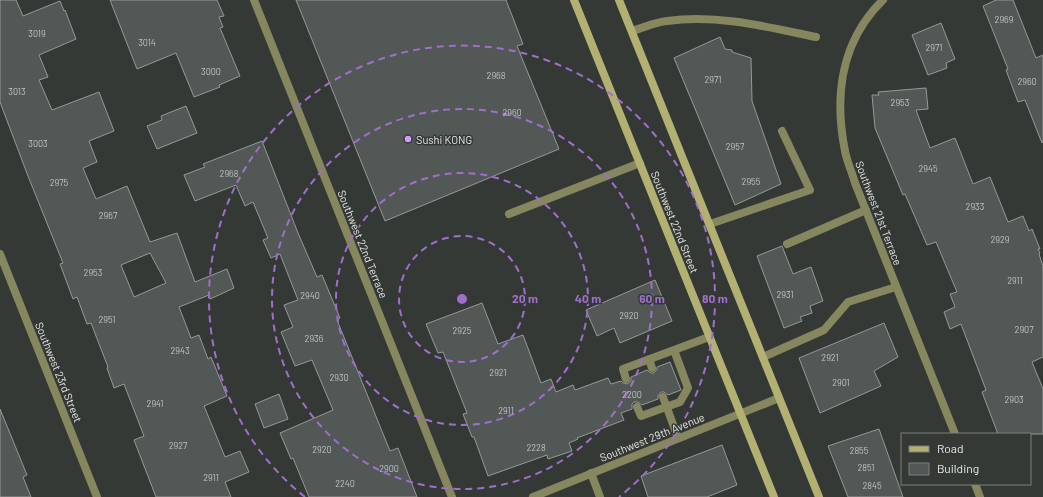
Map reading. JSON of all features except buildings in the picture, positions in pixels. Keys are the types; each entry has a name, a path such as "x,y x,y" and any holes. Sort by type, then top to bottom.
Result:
{"main road":[{"name":"Southwest 22nd Street","path":"574,0 774,497"},
{"path":"619,0 819,497"}],"street":[{"name":"Southwest 22nd Terrace","path":"254,0 452,497"},
{"name":"Southwest 21st Terrace","path":"881,1 873,9 861,26 851,46 845,66 839,105 845,152 896,287 955,433"},
{"path":"632,31 665,21 694,18 760,25 816,37"},
{"path":"710,224 810,190 782,131"},
{"path":"509,214 640,163"},
{"path":"787,244 866,210"},
{"name":"Southwest 23rd Street","path":"0,254 97,497"},
{"path":"763,357 824,330 848,302 896,287"},
{"path":"626,378 623,369 710,337"},
{"path":"637,407 641,416 680,402 688,388 674,350"},
{"path":"649,359 652,368"},
{"path":"663,397 678,438"},
{"name":"Southwest 29th Avenue","path":"533,497 779,398"},
{"path":"591,473 600,497"},
{"path":"975,485 980,497"}],"place":[{"name":"Sushi KONG","path":"408,139"}]}
